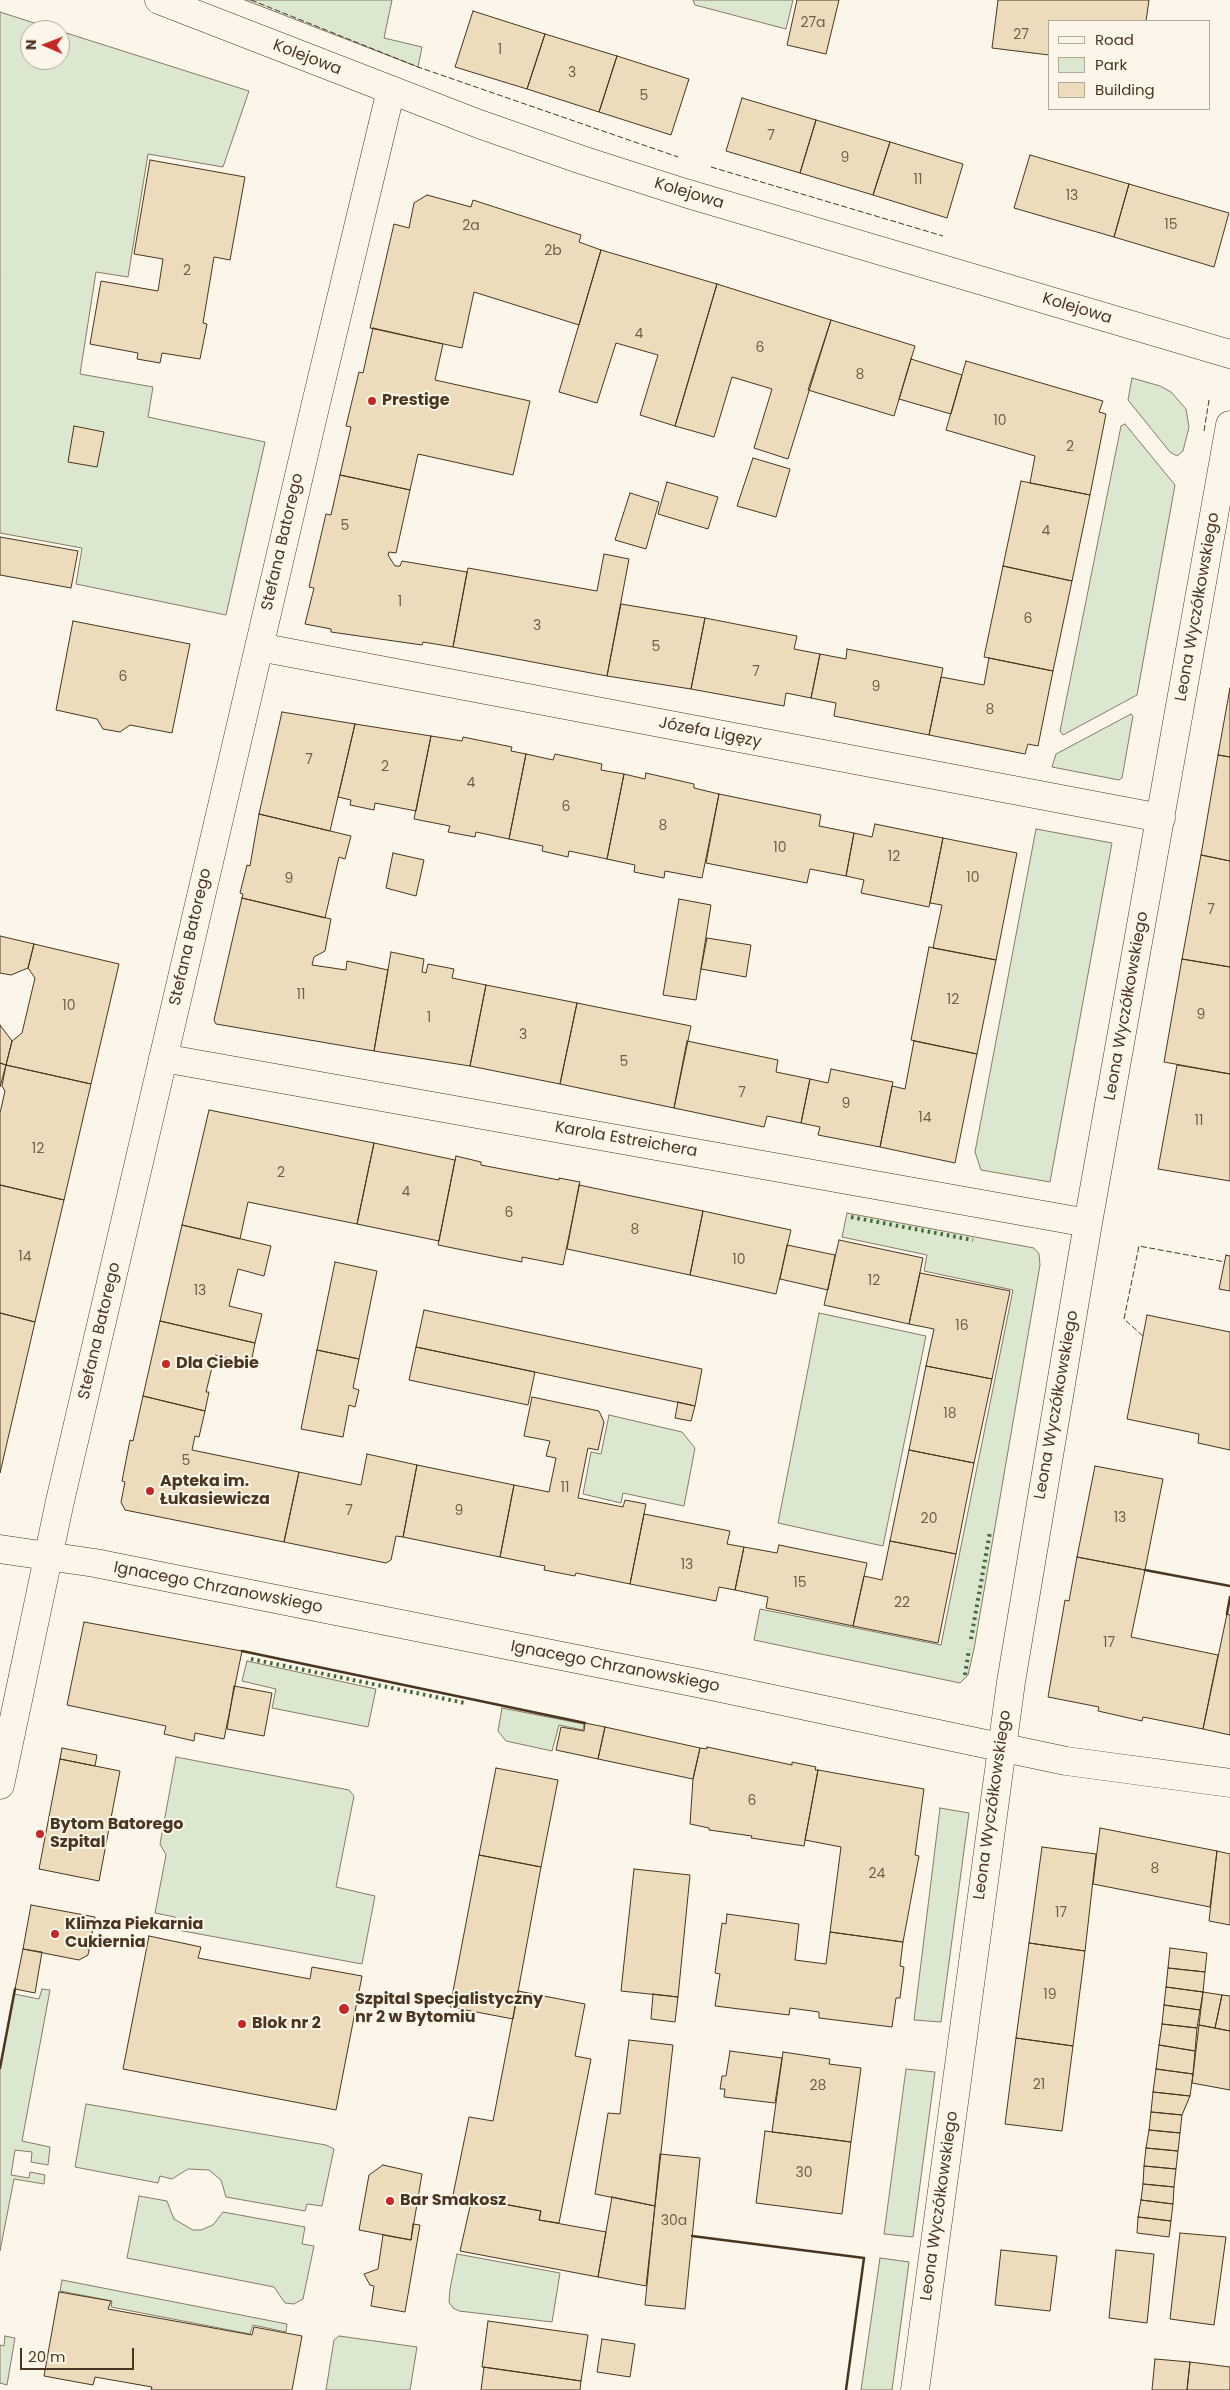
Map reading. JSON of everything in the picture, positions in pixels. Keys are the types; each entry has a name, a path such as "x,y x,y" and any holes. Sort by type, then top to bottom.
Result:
{"street":[{"name":"Kolejowa","path":"159,0 391,90 582,160 685,193 1230,354"},
{"name":"Stefana Batorego","path":"0,1785 47,1556 391,90"},
{"name":"Leona Wyczółkowskiego","path":"915,2390 1000,1746 1088,1223 1162,818 1230,425"},
{"name":"Józefa Ligęzy","path":"259,647 1162,818"},
{"name":"Karola Estreichera","path":"163,1058 1088,1223"},
{"name":"Ignacego Chrzanowskiego","path":"0,1548 697,1683 1066,1761 1230,1784"}],"green space":[{"path":"245,0 392,0 384,38 422,47 418,67"},
{"path":"693,0 793,0 786,29 695,5"},
{"path":"0,12 25,20 20,20 20,70 70,70 70,34 249,91 223,167 148,154 128,277 96,272 80,374 153,387 148,417 265,442 226,615 76,584 82,548 0,533"},
{"path":"1132,378 1160,386 1171,392 1186,409 1189,427 1183,451 1177,456 1170,452 1128,400"},
{"path":"1125,424 1175,485 1137,695 1063,735 1060,731 1121,426"},
{"path":"1131,714 1133,716 1122,778 1119,780 1052,767 1056,754"},
{"path":"1036,829 1112,843 1050,1182 981,1170 975,1152"},
{"path":"847,1213 1034,1248 1039,1254 1040,1265 974,1649 968,1675 960,1683 754,1640 760,1609 941,1645 1013,1290 924,1271 927,1255 842,1237"},
{"path":"819,1313 926,1336 883,1546 778,1523"},
{"path":"609,1415 682,1432 695,1448 684,1506 623,1493 621,1503 583,1494 591,1452 601,1454"},
{"path":"247,1661 376,1689 368,1727 272,1708 276,1689 242,1681"},
{"path":"502,1708 584,1724 583,1730 559,1725 552,1751 506,1741 498,1731"},
{"path":"176,1757 349,1790 354,1796 336,1887 375,1896 362,1964 172,1929 175,1917 155,1913 166,1855 160,1844"},
{"path":"940,1808 969,1813 941,2022 914,2020"},
{"path":"42,1989 50,1990 22,2141 50,2147 48,2165 31,2162 32,2152 15,2150 11,2175 29,2178 30,2172 45,2175 44,2184 14,2179 0,2251 0,2066 14,1994 39,1999"},
{"path":"906,2069 935,2072 913,2237 884,2234"},
{"path":"86,2104 326,2145 334,2149 322,2206 307,2204 305,2211 226,2197 221,2180 209,2170 188,2169 172,2179 160,2176 158,2183 75,2167"},
{"path":"139,2196 167,2201 174,2219 193,2230 201,2230 213,2225 223,2212 305,2227 302,2244 314,2246 303,2299 294,2304 285,2303 274,2287 127,2258"},
{"path":"457,2254 560,2273 552,2322 459,2311 453,2308 449,2302"},
{"path":"880,2258 909,2262 892,2390 861,2390"},
{"path":"62,2280 287,2324 286,2332 253,2325 250,2334 111,2307 112,2301 60,2291"},
{"path":"5,2336 15,2338 7,2385 0,2383 0,2345 4,2346"},
{"path":"339,2336 417,2347 410,2390 326,2390 334,2340"}],"building":[{"path":"797,0 839,0 826,54 787,45"},
{"path":"998,0 1149,0 1146,20 1048,20 1048,55 992,48"},
{"path":"473,11 545,34 527,89 455,67"},
{"path":"545,34 617,56 599,112 527,89"},
{"path":"617,56 689,79 671,135 599,112"},
{"path":"742,98 816,120 800,173 726,151"},
{"path":"816,120 890,142 873,195 800,173"},
{"path":"890,142 963,164 947,218 873,195"},
{"path":"1030,155 1129,184 1114,237 1014,208"},
{"path":"150,160 245,177 230,260 214,257 203,323 207,324 200,359 162,353 160,363 137,359 138,353 90,344 101,281 158,291 163,259 134,254"},
{"path":"1129,184 1229,213 1214,267 1114,237"},
{"path":"427,195 471,207 473,200 581,235 579,242 601,250 579,325 474,292 462,348 370,328 394,224 409,228 414,203"},
{"path":"601,250 717,284 675,426 640,415 658,355 616,343 597,403 559,392"},
{"path":"717,284 831,320 788,459 754,448 772,389 732,377 714,437 675,426"},
{"path":"831,320 915,346 894,416 808,390"},
{"path":"373,328 443,344 435,380 530,401 513,475 418,454 410,490 340,475 351,427 346,426 359,372 363,373"},
{"path":"911,359 962,375 951,414 899,399"},
{"path":"966,361 1103,401 1099,412 1106,414 1090,495 1030,483 1035,456 946,430"},
{"path":"74,426 104,432 97,467 68,462"},
{"path":"753,458 790,469 776,517 737,506"},
{"path":"340,475 410,490 396,553 389,552 388,555 395,566 400,566 402,561 467,572 453,647 423,642 422,645 331,632 331,629 305,624 314,588 309,587 326,514 331,515"},
{"path":"1021,481 1090,495 1072,581 1003,566"},
{"path":"667,482 718,497 708,529 658,514"},
{"path":"630,493 659,502 646,549 615,540"},
{"path":"0,537 78,551 71,588 0,575"},
{"path":"604,554 629,559 607,676 453,647 468,568 597,591"},
{"path":"1003,566 1072,581 1053,671 984,657"},
{"path":"621,604 705,618 691,689 607,676"},
{"path":"705,618 797,636 794,649 820,654 811,698 786,693 784,706 691,689"},
{"path":"73,621 190,644 172,733 130,725 120,732 103,729 97,719 56,710"},
{"path":"847,649 943,668 929,735 834,716 836,703 811,698 820,654 846,659"},
{"path":"989,658 1053,671 1038,746 1028,744 1025,754 929,735 941,677 984,685"},
{"path":"1230,688 1230,757 1218,755"},
{"path":"282,712 355,724 330,831 259,814"},
{"path":"355,724 431,736 416,811 375,803 374,810 350,805 351,800 338,797"},
{"path":"431,736 462,741 463,737 512,747 511,751 526,754 509,839 476,832 475,837 448,832 450,826 414,819"},
{"path":"526,754 553,760 555,754 602,764 601,770 624,774 607,859 569,851 568,857 542,851 543,846 509,839"},
{"path":"1218,755 1230,757 1230,861 1201,855"},
{"path":"646,773 694,784 694,788 719,794 702,878 665,871 664,878 634,872 635,865 607,859 624,774 645,779"},
{"path":"719,794 821,815 819,826 854,833 846,876 810,869 807,883 706,863"},
{"path":"259,814 351,836 345,859 339,857 325,918 242,898 243,894 240,893 247,865 250,866"},
{"path":"875,824 943,838 929,907 861,893 864,880 846,876 854,833 872,837"},
{"path":"943,838 1017,853 996,960 933,948 942,905 930,903"},
{"path":"393,853 424,860 416,896 386,888"},
{"path":"1201,855 1230,861 1230,967 1182,959"},
{"path":"242,898 331,919 325,951 314,957 312,965 346,970 347,961 388,970 374,1051 216,1024 214,1020"},
{"path":"679,899 711,905 696,1000 663,995"},
{"path":"0,936 34,944 28,968 11,975 0,973"},
{"path":"707,938 751,945 746,977 701,969"},
{"path":"34,944 119,964 91,1084 6,1065 12,1041 22,1033 35,978 28,968"},
{"path":"929,947 996,960 977,1054 911,1040"},
{"path":"391,952 424,959 422,972 426,973 428,964 454,969 452,978 486,985 470,1066 374,1051"},
{"path":"1182,959 1230,967 1230,1074 1164,1062"},
{"path":"486,985 577,1003 560,1084 470,1066"},
{"path":"577,1003 691,1026 674,1108 560,1084"},
{"path":"0,1025 12,1041 6,1065 0,1063"},
{"path":"687,1041 778,1060 776,1072 810,1079 801,1123 767,1116 764,1127 674,1108"},
{"path":"914,1041 977,1054 955,1163 880,1147 892,1086 905,1089"},
{"path":"0,1063 6,1065 0,1087"},
{"path":"6,1065 91,1084 64,1200 0,1185 0,1113 5,1091 2,1086"},
{"path":"1177,1065 1230,1074 1230,1181 1158,1169"},
{"path":"831,1069 893,1082 880,1147 818,1135 820,1127 801,1123 810,1079 828,1083"},
{"path":"209,1110 374,1143 357,1224 248,1202 240,1239 182,1225"},
{"path":"374,1143 455,1160 439,1241 357,1224"},
{"path":"456,1156 481,1162 481,1165 559,1180 559,1178 580,1182 563,1265 522,1257 522,1262 438,1245"},
{"path":"0,1185 64,1200 35,1322 0,1313"},
{"path":"579,1185 703,1211 690,1275 567,1249"},
{"path":"703,1211 791,1230 776,1294 690,1275"},
{"path":"182,1225 271,1246 264,1276 238,1269 229,1306 262,1314 255,1343 160,1321"},
{"path":"839,1240 923,1258 909,1324 824,1305"},
{"path":"787,1245 835,1255 828,1290 780,1279"},
{"path":"1226,1255 1230,1256 1230,1291 1219,1289"},
{"path":"335,1262 377,1271 359,1359 317,1350"},
{"path":"920,1273 1010,1291 992,1379 926,1366 934,1329 909,1324"},
{"path":"424,1310 702,1369 695,1406 416,1347"},
{"path":"0,1313 35,1322 0,1473"},
{"path":"1147,1315 1230,1332 1230,1450 1198,1443 1199,1434 1127,1419"},
{"path":"160,1321 255,1343 251,1363 215,1355 206,1392 209,1392 205,1411 143,1396"},
{"path":"416,1347 535,1372 528,1405 409,1380"},
{"path":"317,1350 359,1359 353,1388 359,1390 355,1407 349,1405 343,1437 301,1429"},
{"path":"926,1366 992,1379 974,1463 909,1450"},
{"path":"143,1396 205,1411 199,1437 195,1436 192,1450 299,1472 284,1542 125,1510 121,1502 125,1482 122,1481 130,1440 133,1441"},
{"path":"532,1397 599,1411 604,1422 598,1450 588,1448 578,1498 623,1507 625,1500 646,1504 630,1584 576,1573 575,1576 544,1570 545,1566 500,1557 514,1485 549,1492 556,1458 546,1456 550,1441 524,1436"},
{"path":"678,1402 695,1406 691,1421 675,1418"},
{"path":"909,1450 974,1463 956,1554 890,1541"},
{"path":"367,1454 417,1465 403,1537 396,1536 391,1560 386,1563 284,1542 299,1472 361,1485"},
{"path":"417,1465 514,1485 500,1557 403,1537"},
{"path":"1095,1466 1163,1479 1145,1570 1077,1557"},
{"path":"644,1514 730,1531 727,1544 744,1547 735,1590 719,1587 716,1601 630,1584"},
{"path":"890,1541 956,1554 938,1643 853,1626 864,1576 882,1580"},
{"path":"779,1545 867,1563 853,1626 766,1608 768,1597 735,1590 744,1547 777,1553"},
{"path":"1077,1557 1145,1570 1131,1637 1218,1655 1203,1729 1143,1717 1142,1721 1098,1711 1099,1707 1048,1697 1065,1600 1069,1601"},
{"path":"1227,1614 1230,1615 1230,1735 1203,1729"},
{"path":"84,1622 242,1651 224,1739 195,1733 194,1741 164,1734 166,1726 67,1705"},
{"path":"234,1686 272,1693 264,1736 227,1729"},
{"path":"585,1723 605,1727 598,1759 556,1750 561,1727 584,1731"},
{"path":"605,1727 700,1748 693,1779 598,1759"},
{"path":"707,1747 792,1765 792,1762 816,1767 815,1770 818,1770 804,1846 709,1830 709,1828 690,1824 693,1779 700,1748 707,1749"},
{"path":"62,1748 97,1755 95,1766 60,1759"},
{"path":"60,1759 120,1771 99,1881 39,1869"},
{"path":"496,1768 558,1780 541,1867 479,1855"},
{"path":"818,1770 924,1789 915,1855 919,1856 903,1942 830,1932 841,1847 805,1840"},
{"path":"1100,1828 1217,1851 1210,1907 1093,1884"},
{"path":"1042,1847 1096,1854 1085,1951 1029,1943"},
{"path":"1217,1851 1230,1854 1230,1925 1209,1921"},
{"path":"479,1855 541,1867 513,2019 450,2007"},
{"path":"634,1869 690,1875 678,1997 621,1991"},
{"path":"31,1905 95,1917 88,1955 79,1960 23,1949"},
{"path":"727,1914 799,1924 795,1960 826,1964 830,1932 903,1942 900,1966 904,1967 900,1998 896,1998 892,2027 819,2018 819,2012 790,2008 789,2015 715,2006 720,1974 715,1973 722,1923 726,1924"},
{"name":"Blok nr 2","path":"149,1936 201,1947 198,1958 310,1979 312,1967 362,1976 336,2110 123,2069"},
{"path":"1029,1943 1085,1951 1073,2046 1016,2038"},
{"path":"1170,1948 1207,1953 1205,1972 1168,1968"},
{"path":"23,1949 42,1952 35,1993 15,1989"},
{"path":"1168,1968 1205,1972 1203,1992 1166,1987"},
{"path":"1166,1987 1203,1992 1200,2010 1164,2005"},
{"path":"518,1991 585,2004 575,2056 591,2059 559,2223 539,2220 541,2211 453,2195 469,2117 493,2121"},
{"path":"1203,1992 1222,1995 1215,2028 1199,2025"},
{"path":"653,1994 678,1997 675,2022 651,2019"},
{"path":"1222,1995 1230,1996 1230,2031 1215,2028"},
{"path":"1164,2005 1200,2010 1197,2028 1162,2024"},
{"path":"1162,2024 1197,2028 1195,2051 1159,2045"},
{"path":"1199,2025 1230,2031 1230,2090 1192,2083"},
{"path":"1016,2038 1073,2046 1062,2131 1005,2124"},
{"path":"629,2040 673,2045 655,2206 595,2194 608,2113 620,2114"},
{"path":"1159,2045 1195,2051 1193,2074 1156,2069"},
{"path":"730,2051 782,2058 775,2103 724,2097 725,2089 720,2089 722,2076 726,2076"},
{"path":"783,2052 830,2059 829,2064 861,2068 851,2142 772,2132"},
{"path":"1156,2069 1193,2074 1190,2096 1153,2092"},
{"path":"1153,2092 1190,2096 1182,2115 1151,2112"},
{"path":"1151,2112 1182,2115 1180,2133 1149,2130"},
{"path":"1149,2130 1180,2133 1178,2151 1146,2148"},
{"path":"765,2131 851,2142 842,2214 756,2203"},
{"path":"1146,2148 1178,2151 1176,2169 1144,2166"},
{"path":"660,2154 700,2158 685,2309 645,2305"},
{"path":"383,2165 422,2174 411,2240 359,2230 369,2175"},
{"path":"1144,2166 1176,2169 1174,2187 1143,2184"},
{"path":"1143,2184 1174,2187 1173,2204 1141,2200"},
{"path":"612,2197 655,2206 646,2286 598,2277"},
{"path":"472,2198 541,2211 539,2220 606,2232 598,2277 460,2251"},
{"path":"1141,2200 1173,2204 1171,2221 1138,2217"},
{"path":"1138,2217 1171,2221 1169,2237 1137,2233"},
{"path":"413,2224 420,2225 405,2312 371,2306 374,2286 370,2285 364,2274 378,2269 383,2235 411,2240"},
{"path":"1180,2233 1226,2237 1214,2325 1170,2319"},
{"path":"1001,2250 1057,2256 1050,2311 995,2305"},
{"path":"1116,2250 1154,2254 1147,2323 1109,2318"},
{"path":"59,2292 111,2301 108,2309 252,2335 254,2327 302,2336 292,2390 151,2390 152,2387 95,2377 93,2385 44,2376"},
{"path":"488,2321 588,2335 581,2381 482,2367"},
{"path":"602,2339 635,2344 630,2377 597,2372"},
{"path":"1155,2359 1190,2362 1187,2390 1152,2390"},
{"path":"1190,2362 1230,2367 1230,2390 1187,2390"},
{"path":"484,2367 581,2381 580,2390 481,2390"}],"hedge":[{"path":"851,1217 973,1240"},
{"path":"971,1639 990,1532"},
{"path":"965,1675 969,1649"},
{"path":"251,1659 465,1703"}],"fence":[{"path":"251,0 418,67 678,157"},
{"path":"711,167 943,236"},
{"path":"1204,431 1209,400"},
{"path":"1143,1336 1124,1319 1139,1246 1225,1262"}],"wall":[{"path":"1145,1570 1230,1586"},
{"path":"1227,1614 1230,1597"},
{"path":"242,1651 585,1723"},
{"path":"0,2068 15,1989"},
{"path":"692,2236 864,2258 846,2390"}],"place":[{"name":"Prestige","path":"372,401"},
{"name":"Dla Ciebie","path":"166,1364"},
{"name":"Apteka im. Łukasiewicza","path":"150,1491"},
{"name":"Bytom Batorego Szpital","path":"40,1834"},
{"name":"Klimza Piekarnia Cukiernia","path":"55,1934"},
{"name":"Szpital Specjalistyczny nr 2 w Bytomiu","path":"344,2009"},
{"name":"Blok nr 2","path":"242,2024"},
{"name":"Bar Smakosz","path":"390,2201"}]}
